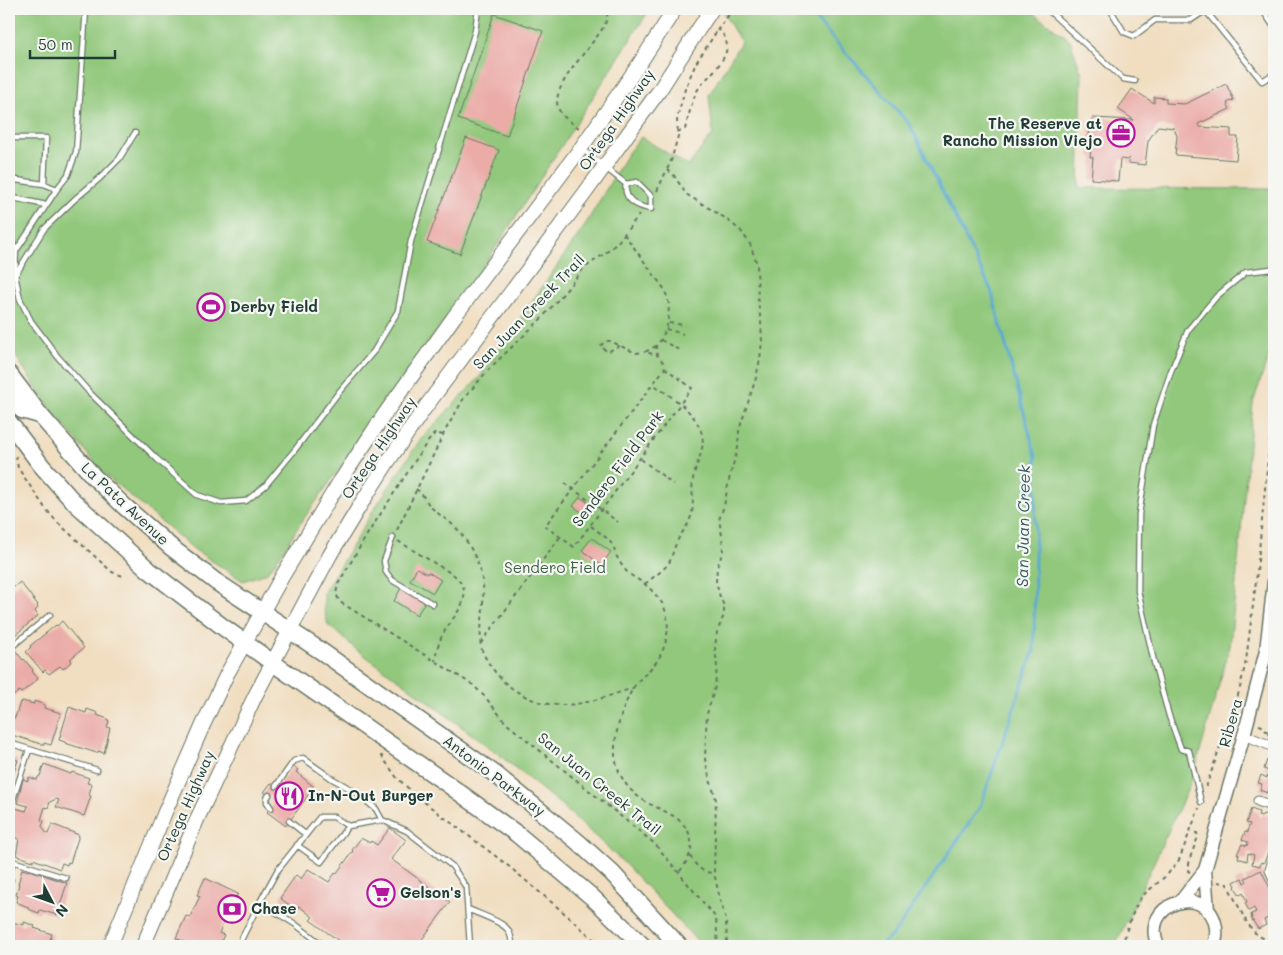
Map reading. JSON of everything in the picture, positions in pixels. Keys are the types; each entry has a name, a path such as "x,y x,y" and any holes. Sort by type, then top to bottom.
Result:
{"highway":[{"name":"La Pata Avenue","path":"9,374 40,416 94,477 131,512 172,548 215,581 290,630"},
{"path":"9,396 22,410 40,416"},
{"path":"9,422 41,465 72,500 149,570 273,663 517,834 592,897 643,946"},
{"name":"Antonio Parkway","path":"290,630 488,769 535,806 612,873 679,946"}],"main road":[{"name":"Ortega Highway","path":"110,946 165,812 227,674 261,612 339,484 384,415 454,317 581,148 675,9"},
{"name":"Ortega Highway","path":"147,945 217,774 255,696 330,555 387,463 457,364 659,91 712,9"}],"street":[{"name":"Ribera","path":"1218,945 1215,920 1208,911 1205,870 1244,735 1266,650 1274,581"},
{"path":"1244,735 1274,747"},
{"path":"1258,801 1274,807"},
{"path":"1274,857 1270,870 1274,879"},
{"name":"Ribera","path":"1156,944 1155,930 1157,920 1171,905 1180,902 1205,870"},
{"path":"1180,902 1196,903 1208,911"}],"lane":[{"path":"16,251 68,175 76,152 86,9"},
{"path":"9,234 16,251 15,275 20,299 31,321 58,357 89,392 157,460 196,495 221,503 246,500 265,486 294,451 339,392 374,351 398,311 411,241 475,31 478,9"},
{"path":"1048,9 1123,79 1135,81"},
{"path":"1110,9 1124,32 1134,36 1155,20 1191,20 1207,10 1262,81 1274,74"},
{"path":"1262,9 1274,27"},
{"path":"15,275 44,229 119,159 135,133"},
{"path":"9,138 46,138 44,184"},
{"path":"581,148 626,184 637,182 651,196 651,209 639,207 626,195 624,190 626,184"},
{"path":"9,179 44,184 57,189"},
{"path":"9,198 46,206"},
{"path":"1201,802 1188,751 1181,749 1169,716 1154,662 1138,591 1139,514 1153,425 1171,371 1188,330 1217,296 1246,272 1274,270"},
{"path":"393,537 384,561 386,572 392,580 433,604"},
{"path":"9,649 50,615"},
{"path":"9,743 97,770"},
{"path":"9,811 28,750"},
{"path":"276,786 294,761 303,758 331,778 354,791 376,808 382,820"},
{"path":"269,795 266,802 270,808"},
{"path":"238,946 277,871 320,816 334,817 348,826 382,820 407,831 452,866 466,887 470,946"},
{"path":"289,821 305,834"},
{"path":"297,845 321,862 348,826"},
{"path":"9,860 66,878"},
{"path":"260,902 295,924 324,946"},
{"path":"468,909 501,923 508,929 512,946"}],"path":[{"path":"589,135 567,120 559,111 556,100 560,85 605,24 608,9"},
{"path":"651,200 659,188 671,161 677,132 677,118 685,89 696,62 733,9"},
{"path":"677,132 685,129 698,89 720,64 727,49 725,38 714,24"},
{"path":"667,170 673,174 686,194 742,231 750,244 756,264 758,302 762,322 762,341 756,378 739,430 738,448 719,520 723,551 717,568 716,581 724,606 724,615 716,639 717,667 715,687 708,714 705,759 708,776 716,800 714,872 726,920 727,946"},
{"name":"San Juan Creek Trail","path":"393,537 443,435 464,398 491,367 541,319 583,269 618,242 644,208"},
{"path":"624,234 665,290 668,304 668,323 666,329 656,346 645,352"},
{"path":"668,323 684,325"},
{"path":"666,329 684,334"},
{"path":"660,340 679,350"},
{"path":"620,346 608,352 600,346 606,341 610,341 636,352 645,352 657,356"},
{"name":"Sendero Field Park","path":"656,346 657,356 663,362 664,368 545,526 574,547 692,388 664,368"},
{"path":"645,584 663,569 669,561 679,537 686,528 691,516 693,503 693,478 704,443 696,419 686,408 653,384"},
{"path":"1122,946 1135,908 1142,896 1167,875 1179,860 1239,692 1246,662 1255,590 1274,397"},
{"name":"San Juan Creek Trail","path":"443,435 436,433 426,444 365,538 338,584 336,594 340,602 473,685 506,723 655,844 716,918 718,946"},
{"path":"16,453 18,468 45,508 57,522 112,572 123,576"},
{"path":"640,458 673,484"},
{"path":"565,483 618,522"},
{"path":"416,489 422,493 427,504 447,519 460,532 474,553 482,578 481,647 490,666 498,676 512,688 534,701 552,705 572,705 590,702 633,688"},
{"path":"590,525 611,543 618,560 629,574 648,586 667,614 668,628 664,647 657,661 633,688 619,723 615,744 616,761 622,779 631,791 646,802 675,817 684,825 692,846 690,856 679,872"},
{"path":"393,537 454,575 464,587 465,595 460,608 444,632 437,649 435,661"},
{"path":"481,643 560,537"},
{"path":"381,755 397,778 418,797 506,864 601,946"},
{"path":"690,856 695,865 701,870 708,873 714,872"},
{"path":"1219,882 1227,884 1246,921 1257,935 1271,942"},
{"path":"1270,946 1274,936"}],"green space":[{"path":"9,9 650,9 491,255 300,524 275,563 266,573 243,581 195,550 103,473 54,413 9,345"},
{"name":"Sendero Field","path":"721,9 1028,9 1070,40 1082,74 1079,188 1274,189 1274,340 1253,403 1230,646 1192,780 1115,946 702,946 624,863 560,804 498,754 357,650 328,625 324,609 324,592 371,514 420,440 479,378 584,227 627,154 641,137 688,166 713,134 709,95 741,42"}],"building":[{"path":"494,14 543,31 507,136 458,119"},
{"name":"The Reserve at Rancho Mission Viejo","path":"1226,84 1234,100 1227,103 1230,109 1198,124 1200,127 1231,129 1231,137 1238,137 1236,160 1175,155 1177,136 1174,128 1158,126 1148,141 1145,165 1128,163 1129,158 1127,160 1120,159 1118,181 1091,179 1093,157 1090,157 1091,146 1088,146 1093,118 1134,120 1118,109 1132,89 1154,103 1154,97 1166,98 1166,103 1185,104"},
{"path":"466,138 499,150 460,254 427,242"},
{"path":"580,497 593,506 586,515 573,506"},
{"path":"592,538 611,552 601,565 582,550"},
{"path":"417,568 441,580 433,593 410,580"},
{"path":"20,582 38,605 35,611 38,616 9,640 9,591"},
{"path":"401,588 425,602 417,615 394,601"},
{"path":"62,621 84,648 70,659 72,661 63,669 60,666 49,674 45,670 43,672 26,652 30,646"},
{"path":"14,649 33,670 38,679 9,700 9,653"},
{"path":"22,701 34,704 34,701 45,705 44,708 61,713 51,745 44,743 44,745 12,735 9,732 11,717 15,718"},
{"path":"69,707 86,713 87,709 108,719 107,727 110,728 104,753 98,751 97,753 59,740"},
{"path":"9,757 18,760 9,788"},
{"path":"1267,760 1274,763 1273,793 1260,790 1262,784 1258,783 1261,775 1267,778 1271,772 1264,769"},
{"path":"44,764 71,774 72,772 89,778 87,783 92,784 89,795 91,796 84,816 56,807 59,800 56,799 50,802 48,808 45,807 41,820 44,821 42,826 46,833 48,834 52,824 79,835 70,863 68,862 67,865 62,863 60,869 16,855 19,839 11,836 12,833 9,832 9,825 15,808 26,811 28,806 17,803 23,779 28,781 29,777 37,780"},
{"name":"In-N-Out Burger","path":"293,766 298,770 296,772 314,787 286,826 267,812 272,806 270,796 264,792 271,783 277,787"},
{"path":"1251,809 1259,812 1258,816 1261,817 1263,814 1274,817 1274,829 1270,847 1264,863 1261,862 1260,866 1252,864 1254,855 1248,853 1247,861 1238,858 1239,854 1237,854 1242,844 1247,846 1248,842 1242,840 1245,832 1248,833 1250,824 1246,823"},
{"name":"Gelson's","path":"390,828 406,840 391,859 450,902 417,946 346,946 310,920 313,917 299,906 296,910 280,898 296,875 301,879 308,869 329,882 361,838 377,845"},
{"path":"9,863 15,865 11,878 14,879 9,894"},
{"path":"22,869 67,883 57,915 40,910 39,913 16,902"},
{"path":"1261,870 1274,896 1274,922 1271,923 1268,918 1264,920 1266,925 1258,929 1251,918 1251,914 1256,912 1254,908 1249,911 1243,893 1240,895 1234,882 1242,878 1244,883 1247,881 1245,878"},
{"path":"205,878 238,894 235,899 241,902 231,920 226,918 219,933 224,935 219,946 185,946 187,943 176,938 186,916 190,917 200,896 197,895"},
{"path":"12,922 24,925 24,922 35,926 34,928 52,934 48,946 9,946 9,927"}],"waterway":[{"name":"San Juan Creek","path":"807,9 910,125 991,290 1036,457 1034,650 980,807 896,931 881,946"}],"place":[{"name":"The Reserve at Rancho Mission Viejo","path":"1121,133"},
{"name":"Derby Field","path":"211,307"},
{"name":"In-N-Out Burger","path":"289,796"},
{"name":"Gelson's","path":"381,893"},
{"name":"Chase","path":"232,909"}]}
